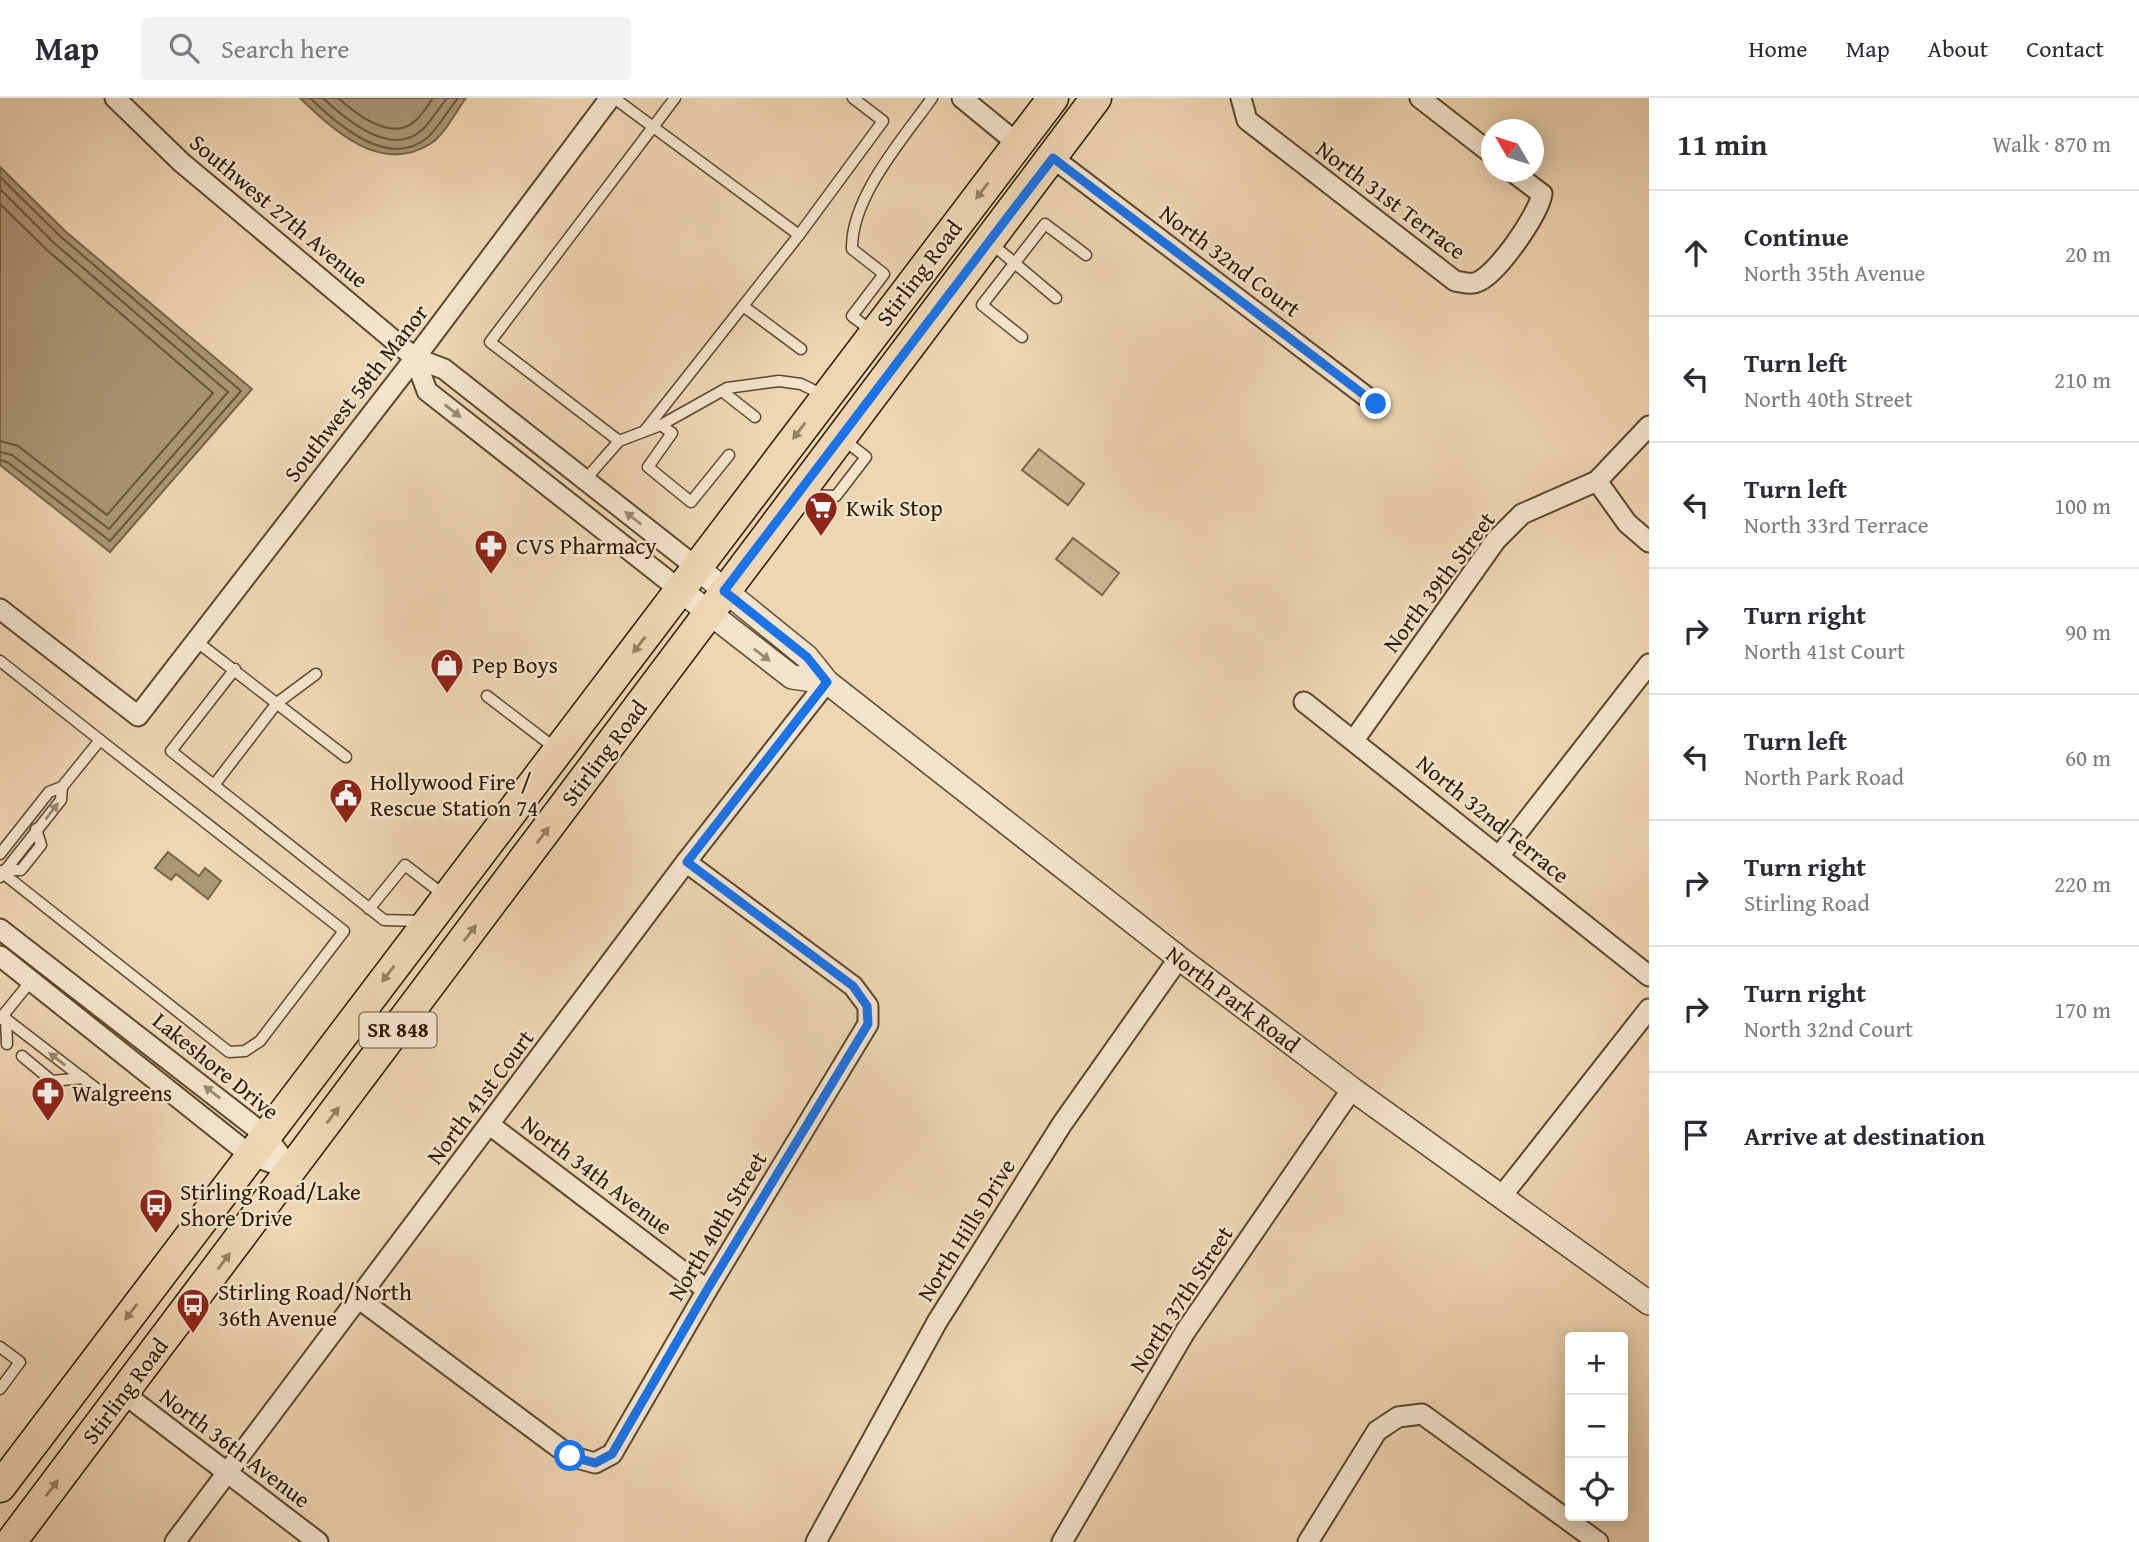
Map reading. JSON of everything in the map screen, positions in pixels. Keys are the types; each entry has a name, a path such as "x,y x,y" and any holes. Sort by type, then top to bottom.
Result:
{"main road":[{"name":"Stirling Road","path":"11,1542 292,1170 486,878 558,751 1053,98"},
{"path":"1053,98 1047,127 1053,158"},
{"name":"Stirling Road","path":"0,1487 438,909 486,878 716,602 1096,98"},
{"path":"1013,210 1020,156 1018,144"},
{"path":"86,1443 92,1395 92,1380 88,1370"}],"street":[{"name":"Southwest 27th Avenue","path":"115,98 181,162 415,358 444,369 586,480 688,579"},
{"name":"Southwest 58th Manor","path":"0,609 138,716 612,98"},
{"name":"North 31st Terrace","path":"1241,98 1247,120 1455,281 1474,284 1490,276 1539,207 1542,194 1526,182"},
{"path":"1420,98 1481,145"},
{"path":"972,101 1018,144"},
{"name":"North 32nd Court","path":"1053,158 1376,404"},
{"path":"415,358 427,391 499,448 688,579"},
{"name":"North 39th Street","path":"1354,740 1496,540 1522,514 1597,481 1649,426"},
{"path":"499,448 509,442 540,444"},
{"path":"1597,481 1626,523 1649,542"},
{"name":"North Park Road","path":"688,579 716,602 792,677 827,682 1179,958 1352,1089 1649,1303"},
{"path":"1500,855 1649,664"},
{"name":"North 41st Court","path":"175,1542 687,862 827,682"},
{"name":"North 32nd Terrace","path":"1304,702 1649,976"},
{"name":"North 40th Street","path":"359,1298 570,1456 595,1463 612,1454 707,1290 868,1024 867,1006 853,986 687,862"},
{"name":"Lakeshore Drive","path":"0,929 45,962 257,1145"},
{"name":"Lakeshore Drive","path":"0,956 292,1170"},
{"name":"North Hills Drive","path":"816,1542 937,1322 1062,1124 1179,958"},
{"path":"31,981 45,962"},
{"path":"1501,1197 1649,1009"},
{"name":"North 37th Street","path":"1066,1540 1185,1332 1352,1089"},
{"name":"North 34th Avenue","path":"490,1125 707,1290"},
{"name":"North 36th Avenue","path":"124,1394 318,1542"},
{"path":"1308,1542 1377,1432 1398,1417 1422,1413 1598,1542"}],"lane":[{"path":"612,98 799,235"},
{"path":"619,441 490,342 675,98"},
{"path":"646,429 799,235 883,121 853,98"},
{"path":"874,333 852,316 884,274 852,249 851,234 871,185 932,98"},
{"path":"1022,337 982,305 1015,262 1045,224 1086,255"},
{"path":"989,242 1056,298"},
{"path":"743,306 801,349"},
{"path":"586,480 619,441 662,425 722,391 779,381 801,384 825,396"},
{"path":"722,391 755,417"},
{"path":"662,425 673,433 648,467 691,502 729,455"},
{"path":"798,494 836,496 866,457 841,437"},
{"path":"196,641 346,757"},
{"path":"1,665 344,931 260,1041 245,1051 229,1052 2,873"},
{"path":"235,669 171,751 369,909 384,920 438,909 405,864 369,909"},
{"path":"214,785 277,703 316,674"},
{"path":"487,696 558,751"},
{"path":"0,854 49,792 62,787 100,740"},
{"path":"37,830 61,800 62,787"},
{"path":"2,873 21,870 41,845 37,830 26,821"},
{"path":"7,1044 3,1018 31,981"},
{"path":"3,1018 111,1100"},
{"path":"22,1056 52,1081 83,1079"},
{"path":"0,1347 20,1362 0,1389"}],"shaded area":[{"path":"1039,449 1084,484 1068,505 1022,470"},
{"path":"1073,538 1119,573 1102,595 1056,559"}],"water":[{"path":"300,98 466,98 445,129 430,144 412,152 394,154 376,152 359,145 327,123"},
{"path":"0,167 65,231 252,389 110,552 0,465"},
{"path":"168,852 199,876 205,868 221,881 208,899 176,874 171,880 155,868"}],"place":[{"name":"Kwik Stop","path":"821,538"},
{"name":"CVS Pharmacy","path":"491,576"},
{"name":"Pep Boys","path":"447,695"},
{"name":"Hollywood Fire / Rescue Station 74","path":"346,825"},
{"name":"Walgreens","path":"48,1123"},
{"name":"Stirling Road/Lake Shore Drive","path":"156,1235"},
{"name":"Stirling Road/North 36th Avenue","path":"193,1335"}],"route":[{"path":"570,1456 595,1463 612,1454 707,1290 868,1024 867,1006 853,986 687,862 827,682 807,657 724,591 1013,210 1053,158 1376,404"}]}
